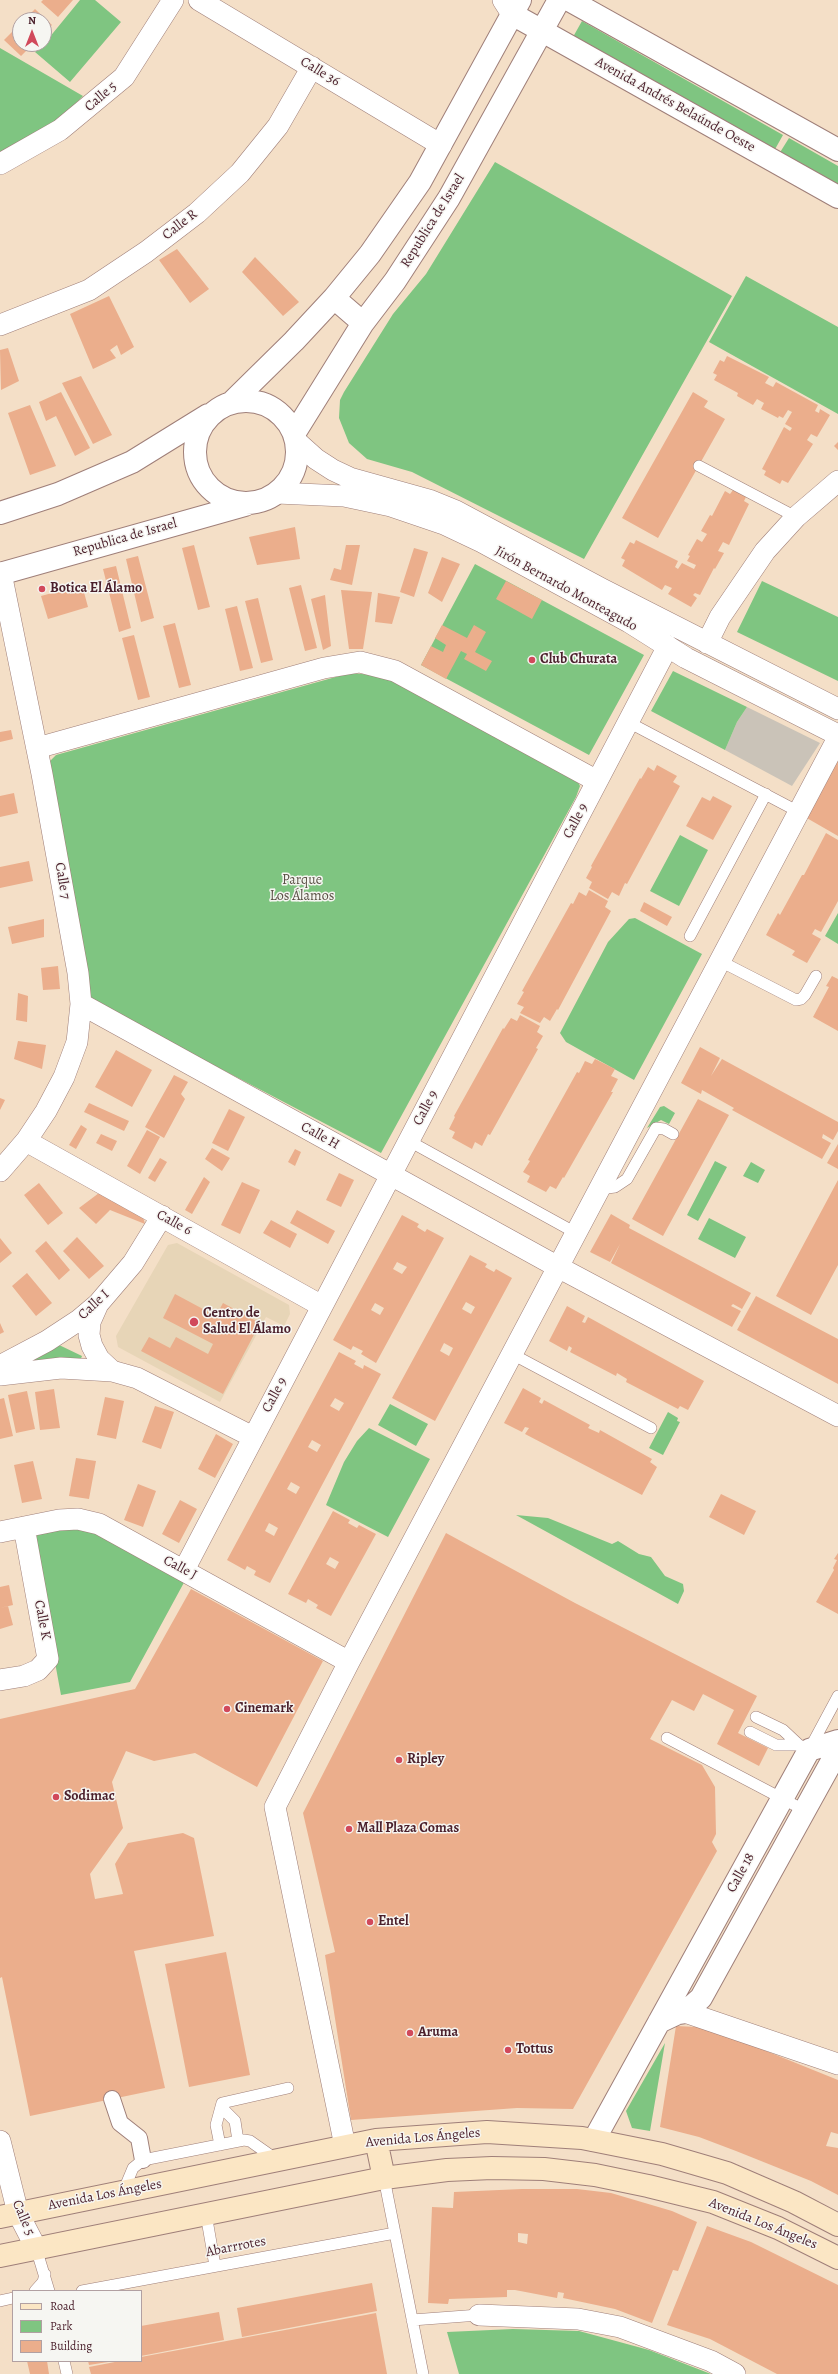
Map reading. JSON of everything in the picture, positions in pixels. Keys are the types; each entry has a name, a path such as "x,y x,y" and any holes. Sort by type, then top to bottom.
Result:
{"main road":[{"name":"Avenida Los Ángeles","path":"9,2215 376,2140 487,2132 550,2135 594,2140 662,2154 727,2172 794,2202 838,2225"},
{"path":"376,2140 384,2178"},
{"name":"Avenida Los Ángeles","path":"0,2256 384,2178 447,2170 492,2168 544,2169 595,2175 713,2202 778,2228 838,2258"}],"street":[{"name":"Calle 5","path":"0,164 60,130 124,77 173,0"},
{"name":"Calle 36","path":"199,0 442,145"},
{"name":"Republica de Israel","path":"295,438 363,323 395,281 449,198 559,0"},
{"path":"569,0 838,150"},
{"name":"Avenida Andrés Belaúnde Oeste","path":"512,5 543,30 838,197"},
{"path":"232,402 334,298 370,254 420,182 442,145 512,5"},
{"name":"Calle R","path":"0,325 89,290 146,252 197,213 240,172 278,126 312,67"},
{"path":"334,298 363,323"},
{"path":"0,513 58,494 132,462 218,407 232,402 246,401 261,403 275,410 286,420 295,438 298,457 294,471 287,483 277,493 264,500 250,503 234,502 218,496 206,485 198,471 194,454 196,438 209,414"},
{"name":"Jirón Bernardo Monteagudo","path":"295,438 316,459 333,470 350,478 456,511 707,643 838,709"},
{"path":"707,643 720,617 748,573 765,550 796,517 838,480"},
{"name":"Jirón Bernardo Monteagudo","path":"277,493 344,496 391,506 444,524 488,546 668,646 686,658 838,736"},
{"name":"Republica de Israel","path":"0,573 250,503"},
{"name":"Calle 7","path":"0,573 37,748 78,974 81,1004 77,1042 64,1077 46,1111 26,1141 0,1171"},
{"name":"Calle 9","path":"184,1570 668,646"},
{"path":"37,748 324,668 360,662 378,665 395,671 597,781"},
{"path":"345,2146 275,1807 349,1662 838,736"},
{"name":"Calle H","path":"81,1004 558,1267 838,1416"},
{"name":"Calle 6","path":"26,1141 322,1306"},
{"name":"Calle I","path":"0,1366 79,1320 98,1304 133,1263 162,1216"},
{"path":"98,1304 90,1322 89,1335 92,1346 99,1359 112,1371"},
{"path":"0,1375 61,1368 112,1371 137,1378 254,1437"},
{"name":"Calle J","path":"0,1532 59,1520 78,1519 99,1524 349,1662"},
{"name":"Calle K","path":"0,1680 24,1676 38,1670 48,1659 24,1527"},
{"path":"804,1748 838,1741"},
{"name":"Calle 18","path":"594,2140 782,1799 804,1748"},
{"name":"Calle 18","path":"659,2022 678,2013 685,2012 701,1998 838,1750"},
{"path":"685,2012 836,2058"},
{"path":"112,2099 120,2123 139,2138 143,2160"},
{"name":"Calle 5","path":"0,2141 9,2215 36,2248"},
{"path":"478,2316 578,2319 620,2327 711,2361 735,2374"}],"lane":[{"path":"699,466 796,517"},
{"path":"628,722 799,812"},
{"path":"690,936 766,794"},
{"path":"720,961 796,1000 801,999 805,995 816,976"},
{"path":"600,1189 615,1188 627,1180 656,1128 664,1129 674,1134"},
{"path":"409,1141 576,1233"},
{"path":"512,1354 651,1428"},
{"path":"804,1748 838,1696"},
{"path":"756,1717 783,1730 804,1748"},
{"path":"750,1732 776,1745 804,1748"},
{"path":"666,1738 804,1810"},
{"path":"220,2145 216,2125 221,2107 226,2100 288,2088"},
{"path":"221,2107 235,2121 238,2141"},
{"path":"123,2192 133,2168 143,2160 238,2141 250,2141 277,2160"},
{"path":"384,2178 422,2374"},
{"path":"206,2214 215,2266"},
{"name":"Abarrrotes","path":"87,2290 395,2233"},
{"path":"36,2248 49,2290"},
{"path":"36,2290 43,2282 44,2274"},
{"path":"0,2301 12,2298"},
{"path":"412,2320 478,2316"},
{"path":"64,2362 67,2374"}],"shaded area":[{"path":"747,707 820,743 792,786 725,750 737,722"},
{"name":"Centro de Salud El Álamo","path":"177,1243 289,1305 290,1314 284,1326 266,1317 220,1402 118,1347 116,1336 168,1245"}],"green space":[{"path":"80,0 95,0 121,22 70,82 35,52 52,52 52,34"},
{"path":"582,21 783,135 774,151 573,37"},
{"path":"0,48 83,96 61,119 0,152"},
{"path":"789,138 838,166 838,187 779,154"},
{"path":"495,162 732,296 584,559 412,472 367,459 349,443 339,418 340,400 344,392 393,314 426,274"},
{"path":"746,276 838,327 838,414 709,342"},
{"name":"Club Churata","path":"475,564 644,655 589,755 421,665"},
{"path":"762,581 838,617 838,681 737,632"},
{"path":"673,671 747,707 737,722 725,750 651,711"},
{"name":"Parque Los Álamos","path":"350,673 385,676 578,782 580,786 576,797 381,1153 101,1006 90,997 49,762 56,755"},
{"path":"680,835 708,850 679,906 650,891"},
{"path":"838,913 838,944 825,936"},
{"path":"635,918 702,954 634,1080 566,1042 560,1033 608,942 629,919"},
{"path":"664,1106 675,1113 669,1124 661,1120 647,1128 660,1107"},
{"path":"715,1161 727,1167 698,1221 687,1215"},
{"path":"751,1162 765,1170 758,1183 743,1176"},
{"path":"709,1218 746,1237 735,1258 698,1239"},
{"path":"57,1344 82,1356 80,1361 34,1362 32,1358"},
{"path":"390,1404 428,1424 416,1446 378,1425"},
{"path":"668,1412 678,1418 677,1421 680,1422 663,1455 649,1448"},
{"path":"369,1428 430,1459 388,1537 326,1505 344,1462 357,1441"},
{"path":"516,1515 548,1518 612,1544 618,1541 639,1554 651,1557 665,1576 683,1584 684,1591 678,1604"},
{"path":"78,1525 187,1577 130,1682 61,1695 31,1532"},
{"path":"665,2043 650,2131 632,2128 626,2111"},
{"path":"513,2329 579,2331 649,2350 711,2374 459,2374 447,2332"}],"building":[{"path":"43,0 73,0 58,17 41,2"},
{"path":"12,32 12,48 4,40"},
{"path":"17,52 25,52 21,56"},
{"path":"177,249 209,289 190,303 159,260"},
{"path":"255,257 299,302 283,316 242,272"},
{"path":"109,296 134,347 121,355 117,345 110,350 116,358 93,369 70,314"},
{"path":"8,348 19,381 1,390 0,350"},
{"path":"727,356 769,377 765,383 773,387 776,382 818,405 815,411 819,413 820,409 830,415 817,437 811,434 807,440 813,444 788,483 782,480 780,484 764,475 766,471 762,469 784,427 790,431 792,428 785,424 792,412 788,410 783,418 779,416 778,418 761,409 764,403 757,399 753,405 737,396 738,393 714,380 717,375 713,373 720,360 724,362"},
{"path":"81,376 112,435 93,444 62,383"},
{"path":"61,392 90,448 75,456 56,416 46,421 39,402"},
{"path":"693,392 708,401 704,407 725,419 658,538 622,518"},
{"path":"30,405 56,466 30,475 8,413"},
{"path":"838,442 838,450 834,446"},
{"path":"733,490 746,497 744,501 749,504 729,545 723,542 718,551 724,553 715,569 714,568 700,595 695,593 693,595 697,598 691,607 668,594 672,588 665,585 662,590 622,566 625,560 621,558 630,542 634,544 636,540 678,561 675,567 678,569 682,563 694,569 696,565 687,561 690,556 688,555 697,539 702,542 707,534 701,531 710,515 712,516 725,491 730,494"},
{"path":"295,527 300,559 257,565 249,537"},
{"path":"194,545 210,607 198,610 182,548"},
{"path":"346,545 360,545 352,585 330,580 334,568 341,570"},
{"path":"414,548 428,552 414,597 400,592"},
{"path":"138,556 154,618 141,622 126,559"},
{"path":"442,557 460,564 442,602 428,593"},
{"path":"116,566 131,628 119,632 103,569"},
{"path":"506,581 542,600 532,619 496,599"},
{"path":"82,585 88,607 48,619 41,596"},
{"path":"301,585 317,648 305,651 289,588"},
{"path":"341,590 372,592 363,649 349,649"},
{"path":"378,593 400,597 392,624 375,622"},
{"path":"325,595 331,646 323,650 311,599"},
{"path":"258,598 273,660 261,663 245,601"},
{"path":"237,606 253,668 240,671 225,609"},
{"path":"175,623 191,685 179,688 163,626"},
{"path":"442,625 467,638 474,625 486,632 475,652 492,661 486,671 464,659 467,654 461,651 446,679 421,665 431,646 443,652 446,645 435,638"},
{"path":"134,635 150,697 138,700 122,638"},
{"path":"11,730 13,739 0,742 0,732"},
{"path":"838,755 838,836 805,817"},
{"path":"657,765 677,776 673,782 680,786 627,884 625,883 619,896 612,892 608,899 589,888 592,882 586,878 592,867 591,866 640,778 641,779 648,767 654,771"},
{"path":"14,793 18,813 0,817 0,796"},
{"path":"713,796 732,806 713,840 686,826 702,797 710,801"},
{"path":"826,833 838,840 838,901 821,932 815,929 812,934 821,939 807,963 792,955 795,951 766,935 778,913 780,915 802,875 804,875"},
{"path":"29,861 33,881 0,888 0,867"},
{"path":"589,890 608,901 605,907 611,911 558,1010 557,1009 550,1021 544,1017 540,1023 520,1013 524,1007 517,1004 524,992 522,991 571,903 573,904 579,892 586,896"},
{"path":"644,902 672,917 667,926 640,911"},
{"path":"44,919 44,937 12,944 8,927"},
{"path":"58,966 60,989 43,990 41,968"},
{"path":"832,976 838,979 838,1031 813,1017 829,987 826,986"},
{"path":"18,993 28,996 27,1022 16,1020"},
{"path":"520,1015 540,1026 537,1032 543,1036 536,1048 538,1049 490,1135 488,1134 482,1146 475,1142 472,1149 452,1138 455,1132 449,1129 455,1117 454,1116 503,1028 504,1029 511,1018 517,1021"},
{"path":"18,1041 46,1045 42,1069 14,1059"},
{"path":"700,1047 720,1058 711,1076 722,1059 838,1122 838,1131 833,1140 823,1134 822,1138 831,1143 822,1159 732,1110 734,1108 702,1090 701,1094 681,1083"},
{"path":"116,1050 152,1070 132,1107 95,1087"},
{"path":"595,1059 615,1069 611,1076 618,1079 611,1092 613,1092 564,1178 563,1177 556,1189 550,1186 546,1192 527,1182 530,1176 523,1172 530,1161 528,1160 577,1072 579,1073 585,1061 592,1064"},
{"path":"174,1075 188,1082 181,1094 185,1099 164,1138 145,1127"},
{"path":"0,1098 5,1100 0,1110"},
{"path":"698,1099 729,1115 663,1236 632,1219"},
{"path":"89,1103 129,1121 124,1131 84,1112"},
{"path":"229,1109 245,1117 228,1151 212,1143"},
{"path":"81,1125 87,1129 76,1149 69,1145"},
{"path":"147,1130 160,1137 140,1174 127,1166"},
{"path":"101,1134 117,1141 112,1151 96,1143"},
{"path":"838,1144 838,1169 827,1163"},
{"path":"212,1148 230,1158 222,1171 205,1159"},
{"path":"295,1149 301,1152 295,1166 288,1162"},
{"path":"160,1158 167,1162 155,1182 148,1178"},
{"path":"339,1173 354,1180 341,1207 326,1200"},
{"path":"204,1177 210,1182 192,1214 185,1210"},
{"path":"838,1180 838,1265 811,1315 776,1296"},
{"path":"242,1182 260,1190 240,1234 221,1225"},
{"path":"39,1183 63,1213 48,1225 24,1195"},
{"path":"99,1193 142,1213 145,1224 110,1210 96,1224 79,1208"},
{"path":"297,1210 335,1231 328,1244 290,1223"},
{"path":"611,1214 630,1225 629,1228 751,1293 742,1309 733,1304 731,1306 741,1311 732,1327 611,1263 620,1244 610,1262 590,1252"},
{"path":"402,1215 419,1224 417,1227 425,1232 427,1229 444,1238 376,1363 361,1354 363,1351 353,1346 351,1350 333,1340","holes":["397,1262 407,1267 402,1274 393,1269","375,1303 384,1308 380,1315 371,1310"]},
{"path":"271,1220 297,1234 290,1248 263,1233"},
{"path":"77,1237 104,1266 89,1279 63,1251"},
{"path":"0,1238 12,1253 0,1263"},
{"path":"46,1241 70,1270 59,1280 35,1251"},
{"path":"470,1255 487,1264 485,1267 494,1272 496,1269 512,1278 435,1421 392,1398","holes":["466,1302 475,1307 471,1314 462,1309","444,1343 453,1348 449,1356 440,1351"]},
{"path":"27,1273 52,1303 36,1316 12,1286"},
{"path":"175,1294 216,1316 223,1303 260,1323 223,1394 141,1351 149,1337 170,1348 176,1337 208,1354 213,1344 163,1318"},
{"path":"756,1296 838,1339 838,1384 737,1330"},
{"path":"567,1306 585,1316 582,1322 585,1323 588,1317 704,1381 688,1410 680,1406 678,1409 626,1382 627,1379 617,1373 616,1376 570,1352 572,1348 569,1346 567,1351 549,1341"},
{"path":"0,1323 4,1332 0,1334"},
{"path":"339,1352 356,1361 354,1364 363,1369 364,1365 381,1374 270,1583 254,1575 256,1571 247,1566 245,1570 227,1560","holes":["335,1398 344,1403 339,1411 330,1406","312,1440 321,1445 317,1452 308,1447","291,1482 300,1487 296,1494 287,1489","269,1523 278,1528 274,1536 265,1531"]},
{"path":"523,1388 541,1398 539,1402 542,1404 544,1400 590,1425 588,1428 599,1433 600,1430 652,1459 650,1462 657,1467 642,1495 525,1434 529,1428 525,1427 522,1432 504,1423"},
{"path":"54,1389 60,1428 40,1430 35,1392"},
{"path":"27,1391 35,1429 16,1433 8,1395"},
{"path":"105,1397 124,1401 116,1439 97,1435"},
{"path":"4,1398 13,1436 0,1439 0,1399"},
{"path":"155,1406 174,1412 161,1449 142,1442"},
{"path":"216,1434 233,1444 215,1478 198,1469"},
{"path":"76,1458 96,1461 89,1499 69,1496"},
{"path":"33,1461 42,1499 22,1503 14,1465"},
{"path":"138,1484 156,1491 143,1527 124,1520"},
{"path":"721,1494 756,1511 744,1535 709,1517"},
{"path":"180,1500 197,1509 179,1543 162,1534"},
{"path":"333,1511 350,1520 348,1523 357,1528 359,1525 376,1534 331,1616 316,1608 318,1605 308,1599 306,1603 288,1594","holes":["330,1557 339,1562 335,1569 326,1564"]},
{"path":"446,1533 575,1603 757,1696 738,1733 768,1748 759,1766 717,1744 734,1710 703,1694 694,1711 672,1700 650,1739 702,1765 715,1787 716,1834 712,1842 717,1851 573,2109 517,2108 351,2120 325,1955 335,1952 303,1813"},
{"path":"838,1553 838,1614 816,1602 834,1570 833,1568 837,1560 834,1559"},
{"path":"9,1585 13,1605 0,1608 0,1587"},
{"path":"191,1589 323,1661 257,1787 195,1753 154,1761 126,1751 112,1782 123,1828 90,1874 95,1899 123,1894 115,1864 128,1843 183,1833 194,1838 214,1936 134,1951 165,2088 30,2116 2,1977 0,1978 0,1719 135,1689"},
{"path":"8,1606 13,1625 0,1629 0,1608"},
{"path":"226,1952 250,2075 189,2087 165,1964"},
{"path":"676,2026 697,2027 739,2040 838,2080 838,2134 831,2132 826,2146 838,2148 838,2195 811,2181 736,2151 699,2137 660,2127"},
{"path":"522,2189 577,2189 611,2193 672,2211 697,2222 678,2271 673,2270 652,2323 615,2309 563,2298 564,2293 558,2292 557,2298 515,2290 507,2290 507,2297 449,2299 448,2304 428,2303 432,2207 453,2208 454,2192","holes":["518,2233 528,2234 527,2244 518,2242"]},
{"path":"707,2226 751,2242 838,2285 838,2374 777,2374 710,2339 667,2325"},
{"path":"372,2283 377,2311 242,2337 237,2308"},
{"path":"219,2312 224,2340 142,2356 142,2326"},
{"path":"376,2313 387,2374 91,2374 89,2367 115,2362 142,2362 142,2357"},
{"path":"27,2362 47,2362 49,2374 30,2374"},
{"path":"88,2362 108,2362 89,2365"}],"place":[{"name":"Botica El Álamo","path":"42,589"},
{"name":"Club Churata","path":"532,660"},
{"name":"Centro de Salud El Álamo","path":"194,1322"},
{"name":"Cinemark","path":"227,1709"},
{"name":"Ripley","path":"399,1760"},
{"name":"Sodimac","path":"56,1797"},
{"name":"Mall Plaza Comas","path":"349,1829"},
{"name":"Entel","path":"370,1922"},
{"name":"Aruma","path":"410,2033"},
{"name":"Tottus","path":"508,2050"}]}
